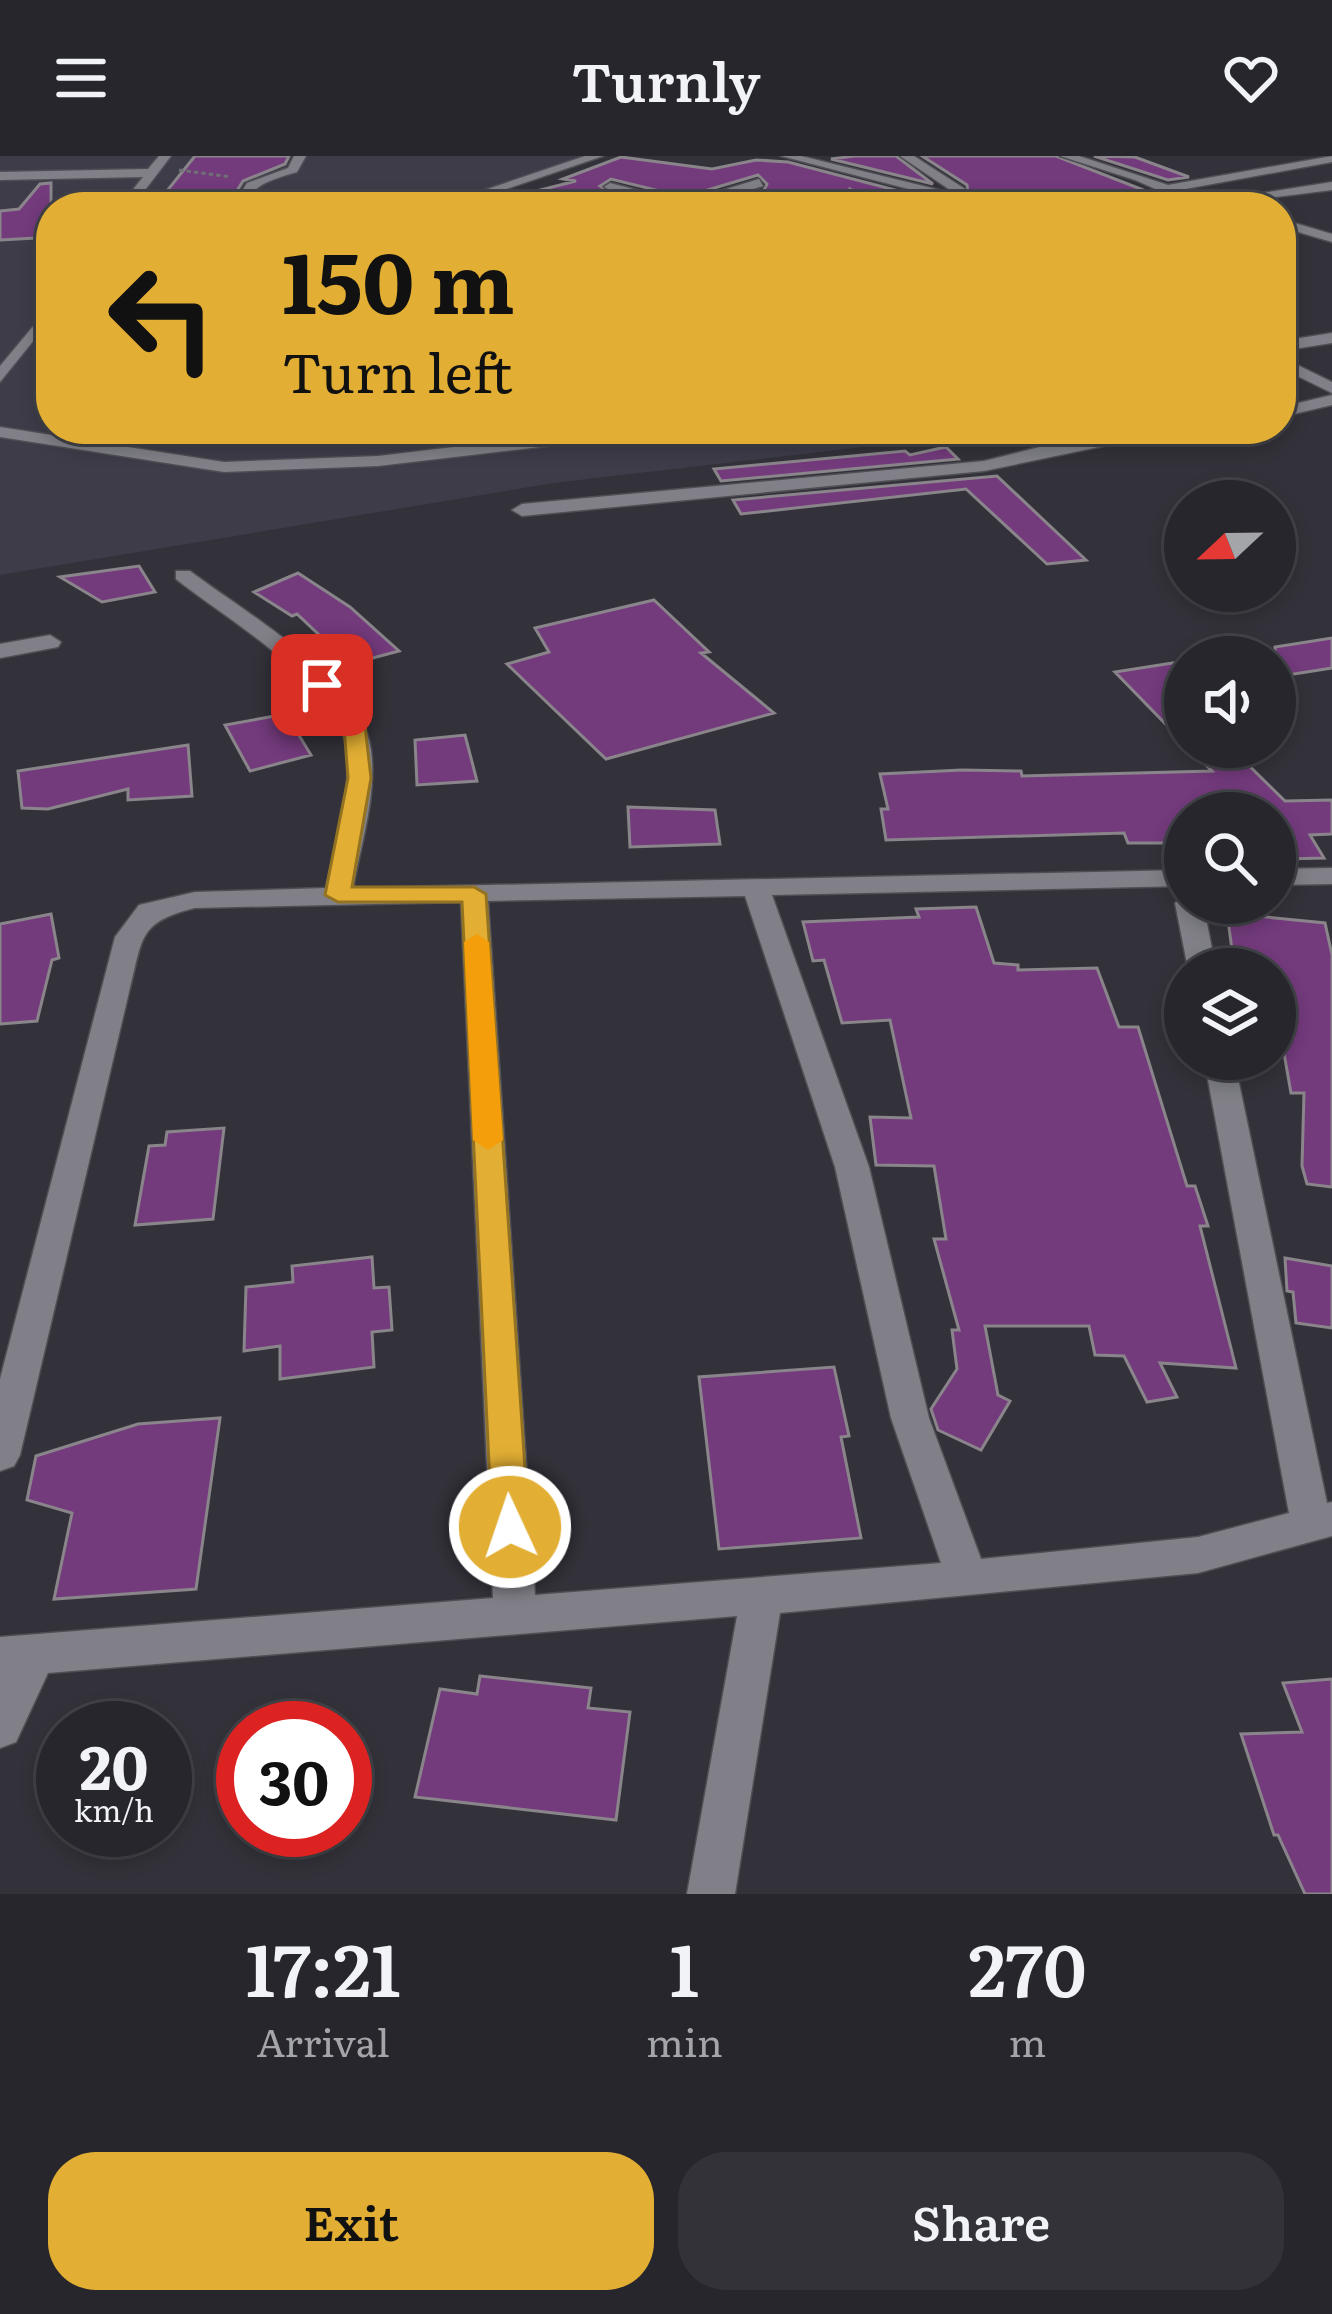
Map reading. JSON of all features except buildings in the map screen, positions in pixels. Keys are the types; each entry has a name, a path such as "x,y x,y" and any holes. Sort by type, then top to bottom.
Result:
{"street":[{"path":"243,192 254,182 293,170 300,156"},
{"path":"485,192 597,156"},
{"path":"787,156 920,192"},
{"path":"906,156 962,192"},
{"path":"1066,156 1125,172 1166,192"},
{"path":"1161,190 1332,159"},
{"path":"6,171 157,164"},
{"path":"136,192 157,164"},
{"path":"728,192 760,183"},
{"path":"1294,192 1332,186"},
{"path":"610,187 628,192"},
{"path":"1301,227 1332,224"},
{"path":"1296,226 1332,238"},
{"path":"0,377 36,329"},
{"path":"1296,344 1332,338"},
{"path":"1296,370 1332,388"},
{"path":"1296,380 1332,399"},
{"path":"1296,408 1332,399"},
{"path":"0,432 36,438"},
{"path":"77,444 224,467 378,461 523,444"},
{"path":"522,510 984,466 1076,444"},
{"path":"182,574 322,685 355,726 359,778 338,895"},
{"path":"0,651 50,642"},
{"path":"1296,877 1332,876"},
{"path":"0,1455 129,938 148,911 195,900 338,895 1164,880"},
{"path":"756,886 852,1166 910,1418 967,1580"},
{"path":"474,894 515,1617"},
{"path":"0,1727 16,1658 967,1580 1198,1555 1321,1521 1225,1080"},
{"path":"711,1894 762,1596"}],"path":[{"path":"157,164 188,173 236,177"}],"shaded area":[{"path":"0,156 608,156 498,192 36,192 36,444 890,444 553,483 0,575"}],"slow traffic":[{"path":"477,942 488,1140"}],"route":[{"path":"322,685 355,726 359,778 338,895 474,894 510,1527"}]}
